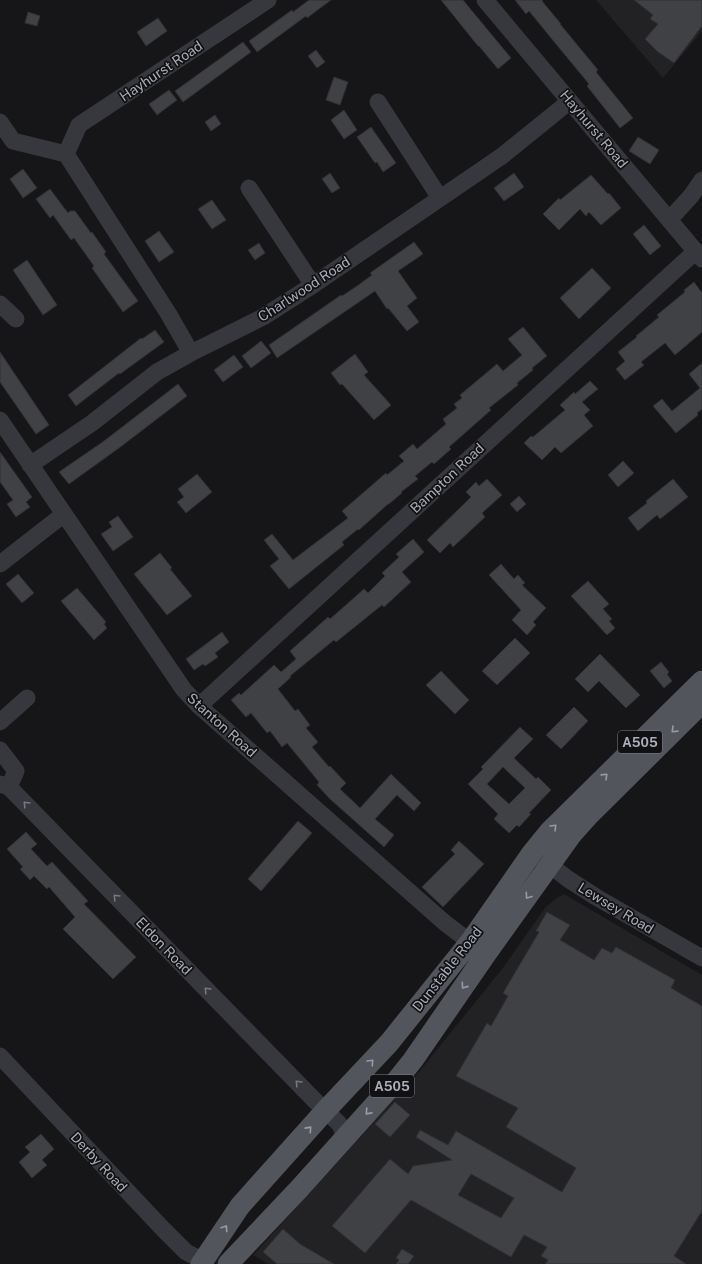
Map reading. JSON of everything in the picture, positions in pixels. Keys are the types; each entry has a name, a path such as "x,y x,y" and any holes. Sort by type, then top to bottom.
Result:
{"main road":[{"name":"Dunstable Road","path":"202,1262 240,1206 325,1111 389,1043 470,942 532,853 549,832 702,681"},
{"name":"Dunstable Road","path":"228,1264 343,1140 413,1060 486,954 572,834 589,815 702,703"}],"street":[{"name":"Hayhurst Road","path":"66,154 79,126 268,0"},
{"name":"Hayhurst Road","path":"485,0 699,255"},
{"name":"Charlwood Road","path":"30,465 92,423 157,372 263,318 313,285 502,156 570,101"},
{"path":"378,102 440,198"},
{"path":"0,122 13,141 66,154 168,313 191,354"},
{"path":"669,220 691,196 702,180"},
{"path":"249,188 313,285"},
{"name":"Bampton Road","path":"199,706 699,255"},
{"path":"0,304 16,319"},
{"name":"Stanton Road","path":"0,420 184,690 199,706 446,923 470,942"},
{"path":"0,564 64,514"},
{"path":"0,722 27,698"},
{"path":"0,750 16,771 5,786"},
{"name":"Eldon Road","path":"5,786 339,1124 344,1132 343,1140"},
{"name":"Lewsey Road","path":"532,853 596,897 702,958"},
{"name":"Derby Road","path":"0,1056 163,1230 186,1252 202,1262"}],"shaded area":[{"path":"596,0 702,0 702,31 663,78"},
{"path":"564,894 702,975 702,1264 268,1264 253,1255 418,1073 502,969 545,908 555,899"}],"building":[{"path":"309,0 331,0 307,18 306,16 257,52 249,41 292,10 293,12"},
{"path":"441,0 463,0 511,58 498,69"},
{"path":"515,0 543,0 542,1 560,24 598,70 596,72 633,118 620,128 587,86 589,84 529,11 526,14"},
{"path":"634,0 702,0 702,26 674,63 658,52 645,39 658,24 650,19 653,15"},
{"path":"28,12 40,16 37,26 25,23"},
{"path":"158,18 167,31 146,46 137,32"},
{"path":"243,42 251,52 183,102 175,91"},
{"path":"316,50 325,62 317,68 308,56"},
{"path":"334,77 348,82 340,105 326,100"},
{"path":"169,90 177,100 157,115 149,104"},
{"path":"344,110 357,130 344,139 331,120"},
{"path":"215,115 221,124 211,131 205,122"},
{"path":"371,127 396,163 383,172 357,137"},
{"path":"638,137 659,150 650,164 629,151"},
{"path":"23,169 37,188 23,198 10,179"},
{"path":"330,173 340,188 332,193 322,179"},
{"path":"514,173 524,187 504,201 494,188"},
{"path":"591,175 608,194 609,193 621,208 601,225 589,212 586,216 580,209 559,230 543,214 559,198 560,200"},
{"path":"50,189 68,213 70,211 75,211 91,233 92,232 106,252 104,254 138,301 123,312 92,268 94,266 74,238 71,240 53,215 50,218 36,199"},
{"path":"212,200 226,220 212,229 198,209"},
{"path":"644,225 661,246 650,255 633,234"},
{"path":"159,231 174,252 159,262 145,241"},
{"path":"414,242 423,254 398,271 417,298 407,306 419,322 407,331 388,308 387,309 375,291 277,358 269,345 341,295 342,296 357,286 372,275 370,273"},
{"path":"259,243 265,253 255,260 248,250"},
{"path":"27,260 57,305 43,315 13,270"},
{"path":"592,268 611,288 579,319 560,298"},
{"path":"694,282 702,293 702,332 675,355 665,343 641,362 644,365 625,380 616,369 625,361 618,352 659,317 657,315 685,292 684,290"},
{"path":"523,327 547,356 517,383 518,385 489,408 491,410 449,447 451,449 434,464 432,462 415,476 418,479 401,492 402,493 359,530 358,529 342,542 344,545 289,589 270,566 279,559 264,540 272,534 293,560 348,518 342,511 386,473 387,475 404,461 399,456 413,444 417,449 446,424 443,419 457,408 454,404 462,398 460,395 497,364 503,371 522,355 508,339"},
{"path":"155,330 164,342 120,374 119,373 76,406 68,395 141,338 142,339"},
{"path":"261,341 271,353 251,368 242,356"},
{"path":"0,352 49,425 36,434 0,382"},
{"path":"355,354 368,372 364,375 391,405 374,420 342,384 340,385 331,373"},
{"path":"234,355 243,367 223,382 214,370"},
{"path":"702,363 702,409 697,413 698,415 676,433 653,406 662,399 672,411 700,388 689,374"},
{"path":"590,381 598,389 582,402 590,410 584,415 593,426 561,453 555,447 542,460 524,443 565,410 560,405 574,392 575,394"},
{"path":"178,384 187,396 119,448 69,484 59,472 104,441"},
{"path":"0,452 32,497 26,502 30,507 16,517 7,504 13,500 0,482"},
{"path":"623,461 634,473 618,487 608,475"},
{"path":"197,474 212,492 186,513 177,502 184,497 178,489"},
{"path":"487,479 502,495 482,513 485,517 453,547 450,543 440,553 427,540 471,497 466,492 476,482 479,486"},
{"path":"673,479 688,497 660,519 657,515 638,531 628,518"},
{"path":"519,496 526,504 517,512 510,504"},
{"path":"118,516 133,537 113,551 101,534 112,527 109,522"},
{"path":"413,539 424,552 402,572 411,582 384,607 382,605 336,642 334,640 290,676 291,677 278,689 295,711 298,709 310,725 306,728 318,742 312,747 329,767 330,766 346,783 340,789 360,808 391,774 421,803 414,811 397,795 375,819 394,835 384,847 330,799 317,785 319,782 287,743 282,747 270,731 267,733 251,713 246,717 231,700 239,693 241,695 274,665 281,672 296,659 290,651 328,617 330,619 364,589 368,593 385,576 382,573 399,557 396,554"},
{"path":"160,553 172,568 170,569 192,596 167,615 134,574"},
{"path":"501,564 514,579 518,575 525,583 522,585 546,608 533,622 536,625 527,635 512,620 521,610 489,575"},
{"path":"18,574 34,593 22,603 6,584"},
{"path":"588,581 609,604 603,609 612,619 609,621 615,628 607,635 571,596"},
{"path":"77,588 106,622 104,624 107,628 94,640 61,601"},
{"path":"222,632 229,642 215,653 218,657 205,666 203,664 194,670 186,659"},
{"path":"515,638 530,653 497,685 482,671"},
{"path":"600,654 640,695 626,708 599,681 588,692 575,679"},
{"path":"661,662 669,672 667,674 672,681 664,688 650,671"},
{"path":"441,671 469,700 455,714 426,685"},
{"path":"574,707 588,721 561,749 546,735"},
{"path":"520,727 533,739 514,758 536,779 538,777 551,790 529,813 531,814 519,827 517,825 509,833 494,819 498,814 468,784 483,769 481,767","holes":["503,767 525,788 509,804 487,784"]},
{"path":"298,821 312,833 261,891 248,879"},
{"path":"26,832 37,844 31,849 47,866 52,862 88,901 84,904 136,957 113,979 63,929 75,917 49,887 47,889 34,876 30,880 20,869 23,867 7,849"},
{"path":"459,841 484,864 443,907 422,887 455,854 451,850"},
{"path":"547,912 570,925 560,940 594,960 602,948 612,953 616,947 675,980 671,988 702,1006 702,1211 674,1256 686,1264 545,1264 548,1260 541,1256 547,1247 524,1235 511,1257 411,1200 365,1253 332,1226 390,1159 408,1174 413,1166 452,1160 416,1137 420,1130 448,1145 456,1131 562,1192 576,1168 506,1127 518,1108 456,1076 487,1023 491,1026 508,996 503,993 539,932 536,931","holes":["471,1174 514,1198 501,1218 458,1195"]},
{"path":"395,1102 410,1115 390,1137 375,1124"},
{"path":"41,1134 54,1149 42,1160 47,1165 32,1178 19,1162 30,1152 25,1147"},
{"path":"283,1229 300,1244 334,1264 277,1264 263,1252"},
{"path":"402,1249 414,1256 408,1264 396,1264 399,1260 396,1258"}]}
